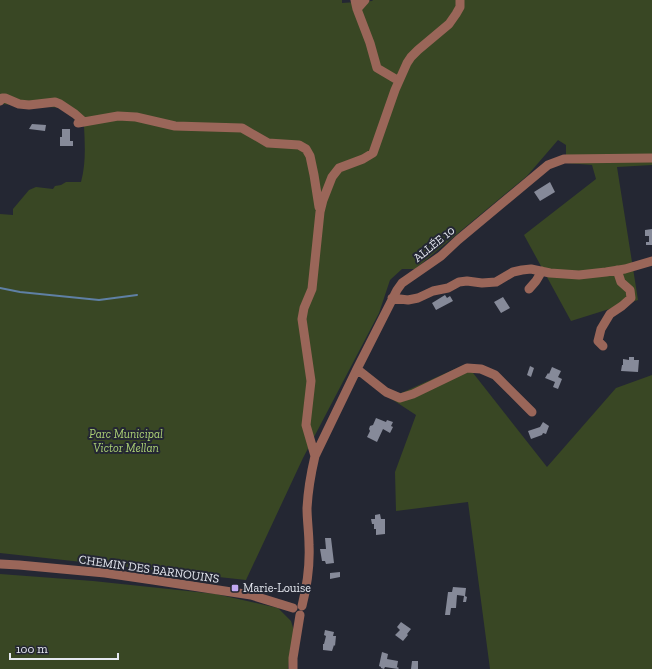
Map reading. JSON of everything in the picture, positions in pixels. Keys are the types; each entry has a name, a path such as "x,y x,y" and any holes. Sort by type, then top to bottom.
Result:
{"street":[{"path":"365,0 356,4 377,68 399,81"},
{"path":"293,669 299,610 306,591 308,572 309,546 307,509 315,456 306,425 311,381 302,320 304,308 312,289 320,212 332,177 339,168 363,159 373,153 399,81 407,64 418,50 449,24 460,7 460,0"},
{"path":"0,101 2,98 5,98 19,104 29,105 55,102 75,114 81,122 118,116 136,117 175,126 242,128 268,143 299,145 306,149 310,156 320,212"},
{"name":"ALLÉE 10","path":"315,456 396,290 402,283 441,256 458,240 548,166 557,161 564,159 652,158"},
{"path":"392,298 408,300 418,298 433,291 448,288 459,282 467,280 482,283 496,282 513,272 522,270 531,269 579,275 617,270 652,261"},
{"path":"603,346 598,341 601,330 607,319 610,314 631,298 630,290 621,282 617,270"},
{"path":"529,289 536,282 542,271"},
{"path":"357,369 386,392 400,398 412,394 467,368 481,369 495,375 532,412"},
{"name":"CHEMIN DES BARNOUINS","path":"0,564 105,573 251,595 299,610"}],"green space":[{"name":"Parc Municipal Victor Mellan","path":"0,0 342,0 342,3 373,0 652,0 652,165 617,167 638,300 571,321 524,235 596,179 592,165 566,163 566,145 558,140 527,176 415,269 402,269 390,280 379,313 303,458 246,580 0,553 0,214 13,215 13,209 29,190 36,187 53,189 55,186 66,182 81,182 84,168 85,147 84,126 78,123 64,108 0,104"},
{"path":"466,364 547,467 616,388 652,375 652,669 490,669 468,502 396,511 395,472 416,415 390,398"},
{"path":"0,574 93,581 216,594 278,608 291,621 294,631 288,669 0,669"}],"building":[{"path":"32,124 46,125 45,131 29,129"},
{"path":"62,129 70,129 70,141 73,141 73,146 60,146"},
{"path":"550,182 555,192 540,201 534,192"},
{"path":"652,229 652,245 646,245 646,242 649,242 649,236 645,236 645,230"},
{"path":"445,295 447,298 450,296 453,301 436,310 432,303"},
{"path":"503,297 510,308 501,313 494,302"},
{"path":"629,357 634,357 634,360 639,360 638,372 621,371 623,359 629,360"},
{"path":"530,366 534,368 531,377 527,375"},
{"path":"552,367 561,371 558,377 562,379 558,389 553,387 555,382 545,378 548,373 549,374"},
{"path":"376,418 386,422 387,420 393,422 391,426 393,427 390,433 383,429 377,442 367,437 370,431 370,426 373,425"},
{"path":"543,422 549,426 546,434 543,433 542,435 531,439 528,431 540,427"},
{"path":"380,514 381,519 385,519 385,534 376,535 376,529 374,529 374,524 372,524 371,519 375,519 375,515"},
{"path":"325,538 331,538 334,563 326,564 325,561 322,561 320,549 326,549"},
{"path":"340,572 340,577 330,579 330,573"},
{"path":"453,587 466,588 466,602 463,602 464,596 457,595 456,608 451,608 450,615 445,615 448,592 452,592"},
{"path":"401,622 411,629 403,641 395,635 400,630 397,627"},
{"path":"325,630 334,632 333,636 336,636 335,646 334,645 332,651 323,650 323,644 326,636 324,635"},
{"path":"382,652 388,654 387,659 398,661 398,669 385,667 384,669 379,666"},
{"path":"412,661 418,661 418,669 411,669"}],"waterway":[{"path":"0,288 20,292 99,300 137,295"}],"place":[{"name":"Marie-Louise","path":"235,588"}]}
